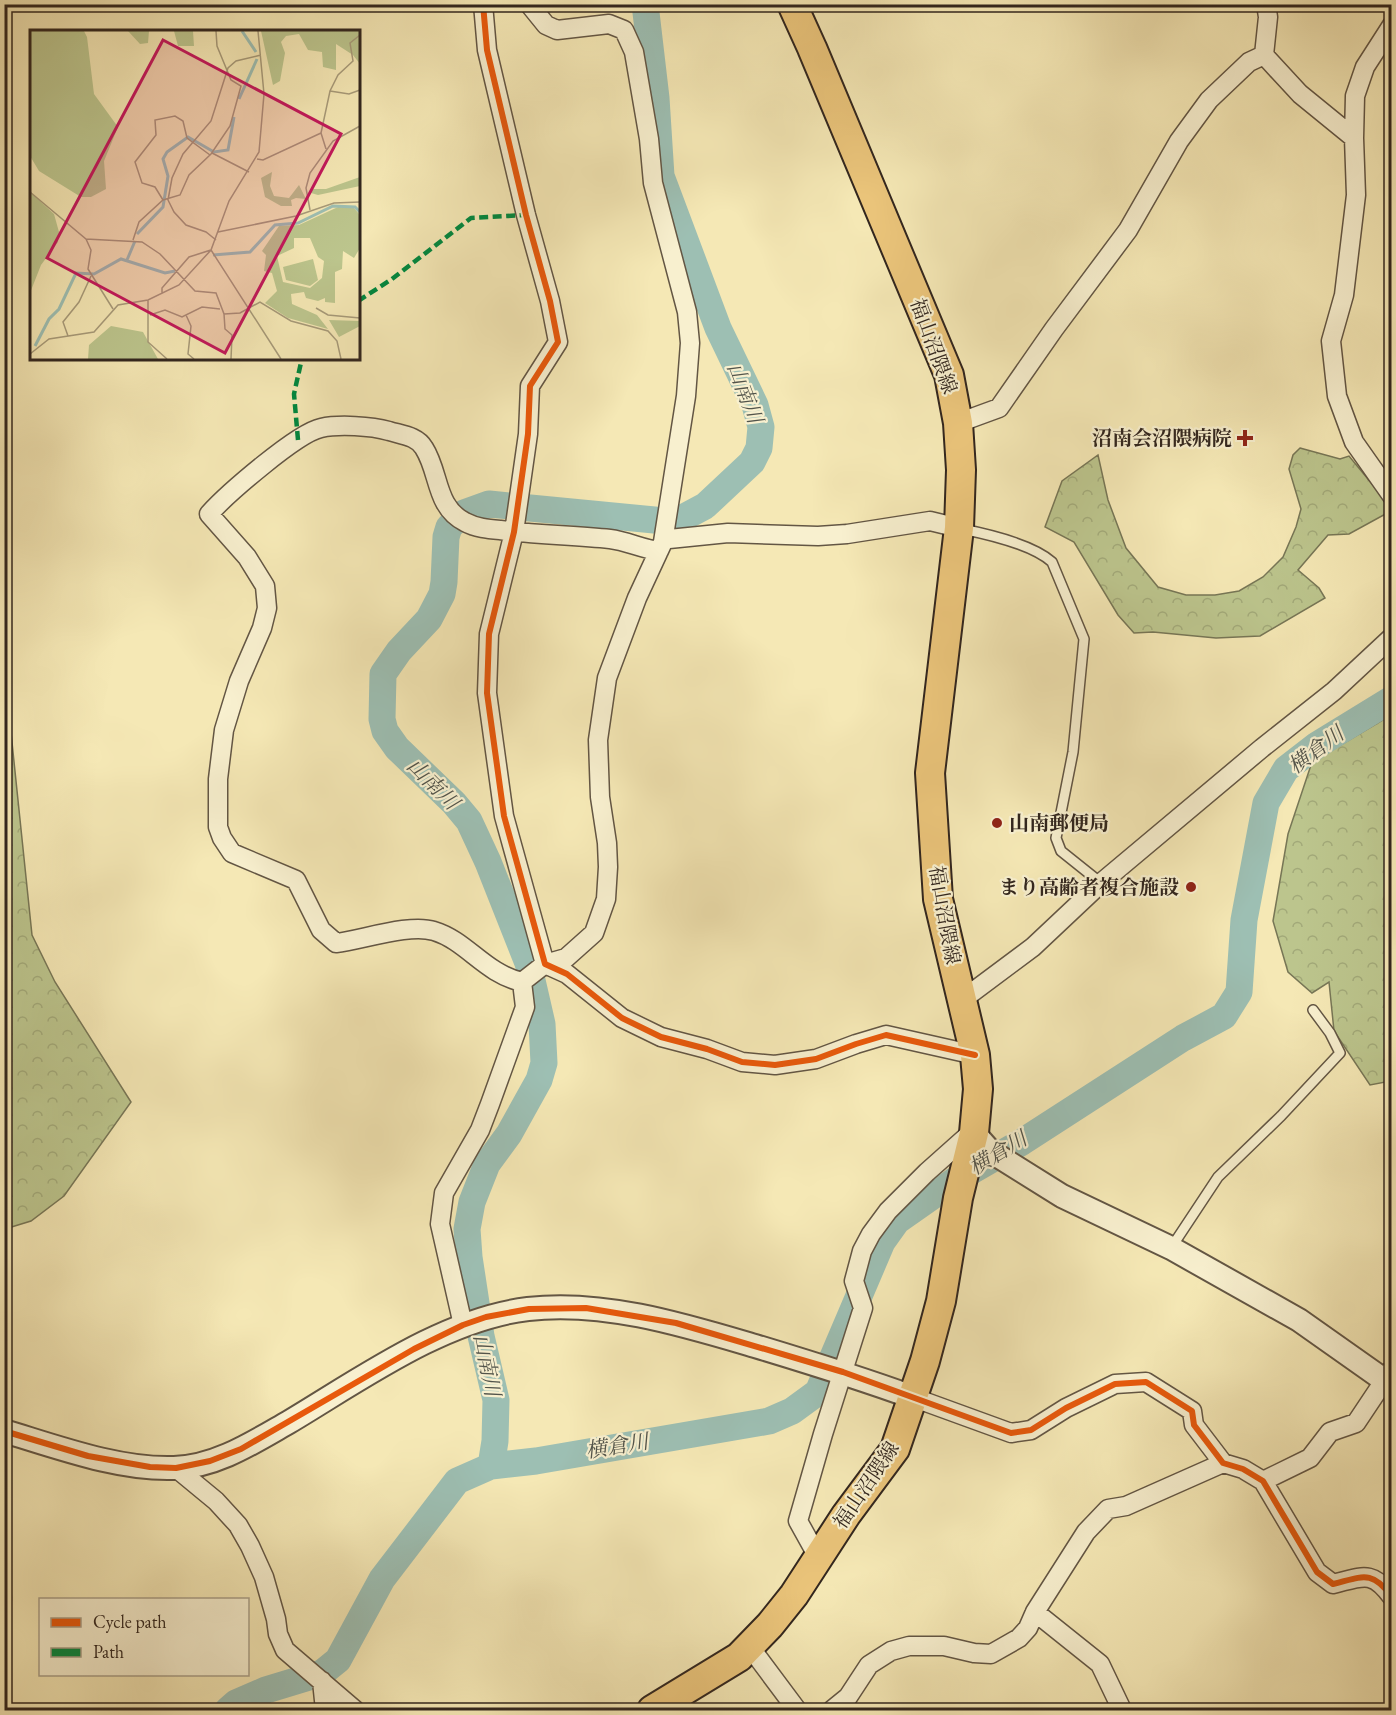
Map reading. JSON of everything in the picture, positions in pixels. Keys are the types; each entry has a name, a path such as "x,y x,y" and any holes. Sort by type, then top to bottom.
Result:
{"main road":[{"name":"福山沼隈線","path":"652,1710 739,1658 750,1647 794,1595 818,1557 895,1449 925,1360 941,1301 958,1198 985,1150 975,1055 938,899 930,773 959,528 961,470 958,423 949,375 937,344 792,4"}],"street":[{"path":"483,4 487,50 526,215 550,301 558,342 530,386 528,434 514,532 489,634 487,693 504,816 545,964"},
{"path":"522,982 545,964 566,958 594,933 606,899 607,843 600,797 597,740 607,678 637,598 661,544 686,396 690,342 687,312 653,183 649,139 634,52 624,30 609,24 557,30 546,25 529,4"},
{"path":"1266,4 1268,17 1264,56 1300,94 1354,138"},
{"path":"1392,25 1365,67 1355,96 1356,195 1344,295 1331,341 1337,396 1354,442 1392,496"},
{"path":"958,423 999,408 1054,328 1128,230 1179,141 1209,100 1249,62 1264,56"},
{"path":"522,982 510,979 482,964 451,938 431,930 397,931 336,943 321,930 296,880 232,853 227,846 218,827 218,778 224,730 239,681 262,628 267,608 265,586 247,557 209,514 228,494 298,440 319,428 341,426 383,429 417,439 425,449 447,508 464,522 479,527 661,544 669,539 728,532 818,536 930,522 959,528"},
{"path":"962,1000 1033,947 1101,883 1334,691 1392,638"},
{"path":"545,964 567,974 622,1018 661,1037 707,1049 742,1062 775,1065 816,1059 886,1035 975,1055"},
{"path":"463,1325 440,1224 444,1193 480,1130 490,1104 525,1007 522,982"},
{"path":"818,1557 798,1521 863,1308 854,1281 862,1251 888,1211 973,1131 985,1150 1062,1196 1171,1248 1299,1320 1389,1377 1356,1423 1330,1432 1310,1458 1263,1481"},
{"path":"4,1431 88,1456 150,1467 176,1468 210,1461 242,1449 414,1349 463,1325 486,1317 529,1309 586,1308 675,1323 843,1372 1011,1433 1031,1430 1066,1408 1115,1384 1146,1382 1192,1412 1194,1425 1223,1463 1244,1469 1263,1481 1317,1572 1333,1584 1366,1576 1382,1584 1392,1597"},
{"path":"832,1710 848,1697 869,1665 891,1651 909,1646 944,1646 974,1653 991,1654 1018,1638 1028,1628 1035,1612 1086,1532 1108,1509 1126,1506 1223,1463"},
{"path":"176,1468 216,1501 238,1525 264,1577 278,1634 285,1650 355,1710"},
{"path":"1035,1612 1100,1664 1122,1710"},
{"path":"750,1647 797,1710"},
{"path":"322,1681 325,1710"}],"lane":[{"path":"959,528 986,534 1044,555 1052,562 1084,639 1072,752 1056,838 1061,851 1101,883"},
{"path":"1171,1248 1218,1177 1281,1116 1340,1053 1313,1010"}],"green space":[{"path":"1300,448 1340,459 1349,456 1391,507 1391,511 1349,534 1328,535 1298,570 1319,588 1325,598 1260,636 1216,638 1153,632 1134,633 1118,615 1074,542 1045,527 1062,481 1098,455 1108,500 1126,548 1158,587 1186,595 1215,595 1239,591 1263,577 1283,557 1296,527 1301,509 1289,469 1293,455"},
{"path":"5,675 32,935 55,982 131,1102 64,1196 31,1221 5,1229"},
{"path":"1391,715 1391,1081 1370,1085 1334,1031 1329,982 1312,993 1288,972 1273,921 1288,834 1312,762"},
{"path":"5,1564 10,1583 11,1600 5,1636"}],"waterway":[{"name":"山南川","path":"491,1466 495,1441 496,1400 481,1336 467,1229 472,1202 487,1164 509,1134 539,1080 544,1063 542,1024 528,963 488,862 469,821 454,803 397,748 385,731 382,719 383,674 399,651 429,619 442,594 446,537 449,527 464,513 489,504 675,522 705,506 752,462 759,448 761,427 755,405 718,328 661,176 656,98 645,4"},
{"name":"横倉川","path":"228,1710 236,1703 266,1690 322,1673 338,1660 382,1579 457,1481 491,1466 536,1461 769,1421 792,1411 818,1392 882,1242 897,1221 954,1181 1022,1142 1183,1038 1224,1016 1239,992 1244,920 1266,803 1286,769 1317,745 1392,699"}],"marked path":[{"path":"360,300 392,279 471,218 526,215"},
{"path":"298,440 294,394 302,360"}],"cycle path":[{"path":"483,4 487,50 526,215 550,301 558,342 530,386 528,434 514,532 489,634 487,693 504,816 545,964 567,974 622,1018 661,1037 707,1049 742,1062 775,1065 816,1059 886,1035 975,1055"},
{"path":"4,1431 88,1456 150,1467 176,1468 210,1461 241,1449 414,1349 463,1325 486,1317 529,1309 586,1308 676,1323 843,1372 1011,1433 1031,1430 1066,1408 1115,1384 1146,1382 1192,1411 1194,1425 1223,1463 1243,1469 1263,1481 1317,1572 1333,1584 1366,1577 1378,1582 1392,1597"}],"place":[{"name":"沼南会沼隈病院","path":"1245,438"},
{"name":"山南郵便局","path":"997,823"},
{"name":"まり高齢者複合施設","path":"1191,887"}]}
